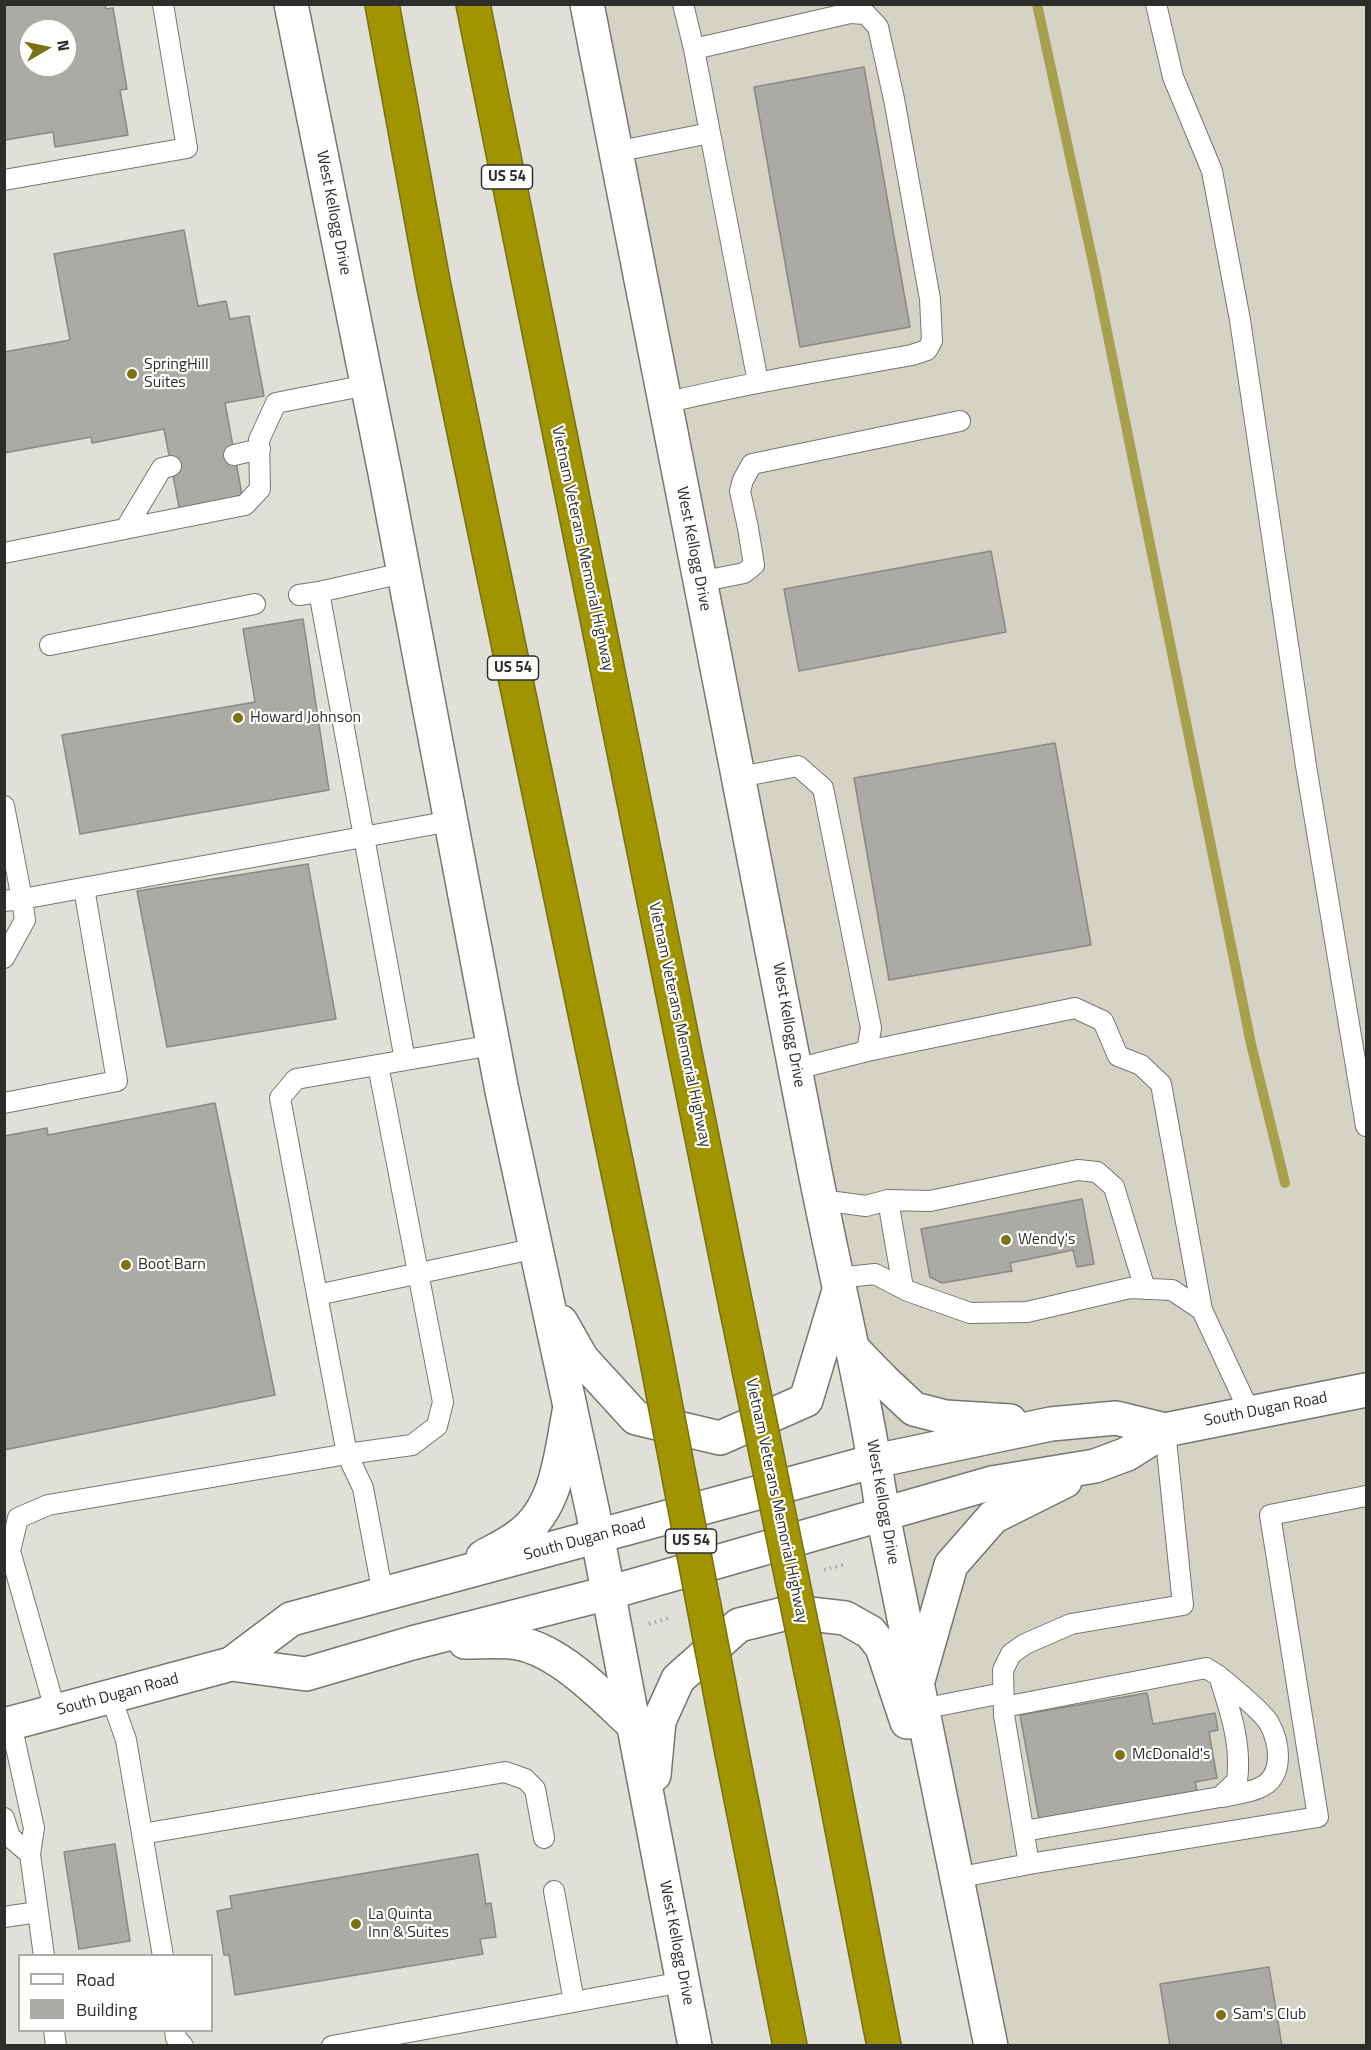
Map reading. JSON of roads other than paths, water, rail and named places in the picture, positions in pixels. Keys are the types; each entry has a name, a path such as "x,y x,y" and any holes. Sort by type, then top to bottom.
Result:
{"highway":[{"name":"US 54","path":"382,4 435,287 651,1330 790,2046"},
{"name":"Vietnam Veterans Memorial Highway","path":"473,4 822,1725 884,2046"}],"main road":[{"name":"West Kellogg Drive","path":"291,4 367,385 493,1045 597,1537 695,2046"},
{"name":"West Kellogg Drive","path":"589,5 615,152 699,582 875,1461 883,1515 991,2046"},
{"path":"548,1299 582,1359 636,1418 720,1438 806,1400 838,1284"},
{"path":"851,1347 915,1409 945,1418 1051,1424"},
{"name":"South Dugan Road","path":"231,1664 306,1674 412,1643 608,1593 992,1483 1095,1466 1127,1454 1165,1430 1366,1390"},
{"path":"450,1578 521,1534 537,1516 553,1489 570,1407"},
{"name":"South Dugan Road","path":"8,1725 231,1664 291,1619 450,1578 875,1461 1051,1424 1116,1418 1165,1430"},
{"path":"920,1697 951,1565 993,1517 1095,1466"},
{"path":"651,1812 659,1720 678,1679 739,1624 792,1612 845,1618 870,1632 882,1647 906,1719 942,1804"},
{"path":"412,1643 513,1642 552,1655 633,1724"}],"lane":[{"path":"4,180 187,148 163,4"},
{"path":"683,4 694,49 758,382"},
{"path":"1156,4 1173,77 1212,171 1240,320 1306,766 1366,1126"},
{"path":"665,403 758,382 912,355 927,350 932,341 930,299 894,99 878,27 866,15 850,13 694,49"},
{"path":"615,152 710,133"},
{"path":"4,553 245,505 260,489 259,440 276,403 367,385"},
{"path":"699,582 744,573 754,565 740,491 752,464 960,421"},
{"path":"234,454 260,449"},
{"path":"126,528 162,468 171,466"},
{"path":"299,595 403,573"},
{"path":"319,592 405,1060"},
{"path":"50,645 255,604"},
{"path":"739,777 798,766 823,788 871,1028 867,1051"},
{"path":"4,806 13,900 25,920 4,958"},
{"path":"13,900 451,821"},
{"path":"4,1103 117,1081 91,887"},
{"path":"796,1069 867,1051 1075,1008 1103,1021 1118,1056 1141,1065 1161,1084 1202,1311 1250,1413"},
{"path":"383,1595 363,1488 347,1454 280,1098 296,1079 493,1045"},
{"path":"56,1713 10,1551 11,1517 48,1505 412,1445 437,1426 443,1402 378,1065"},
{"path":"821,1200 866,1206 888,1200 930,1201 1078,1170 1096,1172 1114,1187 1145,1289"},
{"path":"888,1200 903,1288"},
{"path":"317,1295 537,1248"},
{"path":"838,1284 875,1274 903,1288 970,1313 1027,1312 1130,1288 1172,1290 1202,1311"},
{"path":"1029,1864 1004,1700 1003,1670 1011,1654 1025,1644 1071,1624 1183,1605 1165,1430"},
{"path":"956,1878 1318,1817 1270,1515 1366,1496"},
{"path":"920,1697 1004,1700 1206,1668 1219,1676 1268,1723 1278,1750 1278,1767 1269,1781 1260,1788 1024,1831"},
{"path":"1219,1676 1234,1726 1238,1771 1237,1781 1220,1797"},
{"path":"111,1697 126,1740 163,1954"},
{"path":"8,1725 34,1828 30,1854 44,1954"},
{"path":"142,1834 505,1772 525,1779 535,1789 544,1838"},
{"path":"4,1818 10,1838 30,1854"},
{"path":"554,1891 574,2002"},
{"path":"4,1917 38,1912"},
{"path":"332,2046 683,1982"},
{"path":"175,2032 176,2038 183,2046"}],"waterway":[{"path":"1037,4 1095,272 1251,1044 1285,1183"}],"place":[{"name":"SpringHill Suites","path":"132,374"},
{"name":"Howard Johnson","path":"238,718"},
{"name":"Wendy's","path":"1006,1240"},
{"name":"Boot Barn","path":"126,1265"},
{"name":"McDonald's","path":"1120,1755"},
{"name":"La Quinta Inn & Suites","path":"356,1924"},
{"name":"Sam's Club","path":"1221,2015"}]}
